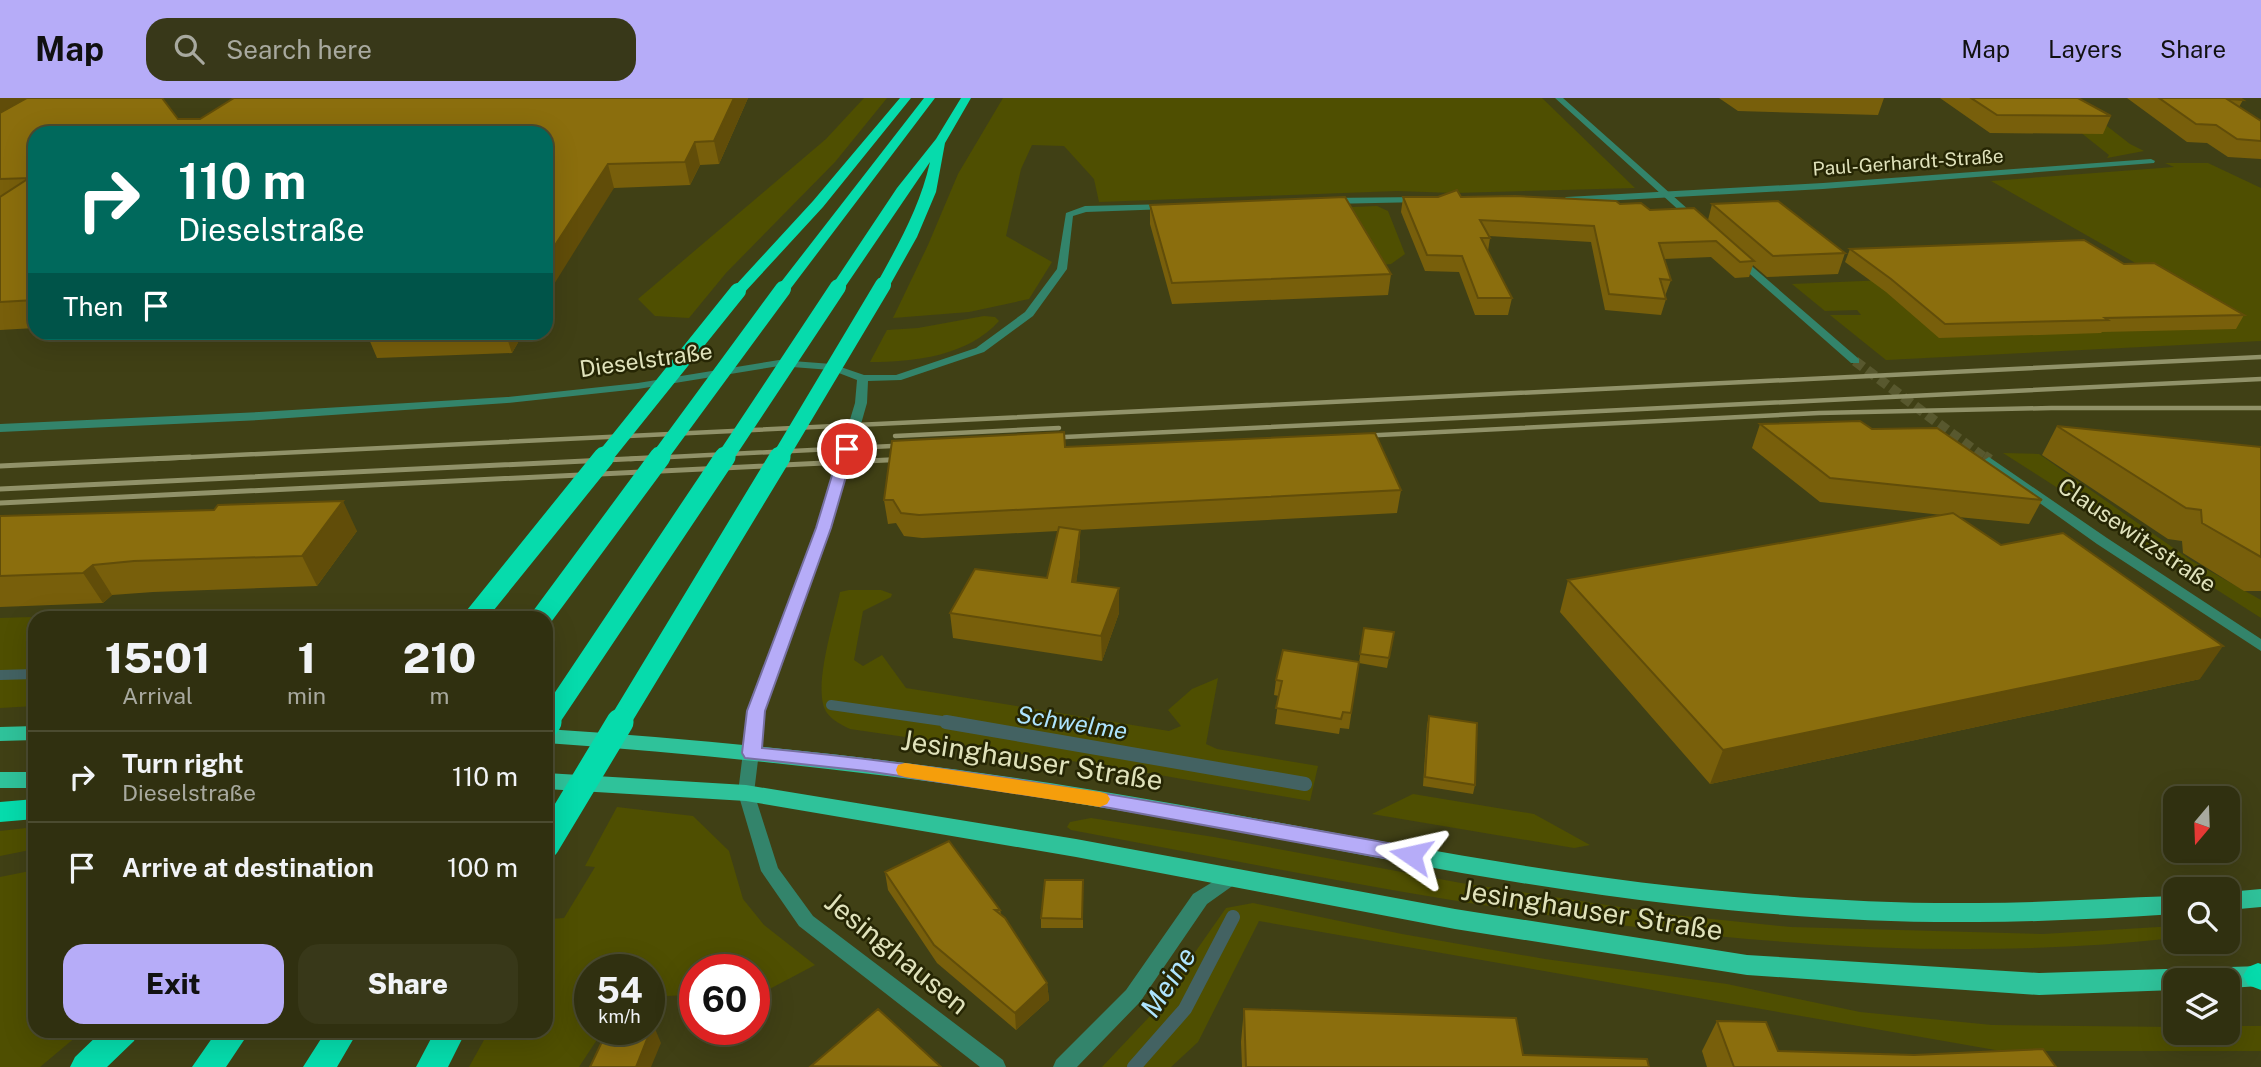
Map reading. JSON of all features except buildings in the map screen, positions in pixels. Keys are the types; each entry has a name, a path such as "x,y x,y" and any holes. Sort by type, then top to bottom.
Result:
{"highway":[{"path":"480,611 738,291 834,185 906,98"},
{"path":"546,611 783,289 930,98"},
{"path":"553,714 902,191 941,140 966,98"},
{"path":"553,833 905,247 930,192 941,140"},
{"path":"0,812 28,809"},
{"path":"86,1067 116,1038"},
{"path":"208,1067 230,1038"},
{"path":"319,1067 338,1038"},
{"path":"432,1067 447,1038"}],"main road":[{"path":"0,734 28,733"},
{"name":"Jesinghauser Straße","path":"553,736 690,746 866,764 1088,797 1462,865 1681,896 1854,910 1979,913 2163,905"},
{"path":"0,780 28,780"},
{"name":"Jesinghauser Straße","path":"553,781 746,793 1076,848 1455,919 1747,964 1918,978 2039,984 2260,976"},
{"path":"2240,900 2261,898"}],"street":[{"path":"1559,98 1709,233"},
{"name":"Paul-Gerhardt-Straße","path":"1555,200 1668,195 2151,161"},
{"path":"1314,202 1432,200"},
{"path":"746,793 756,711 824,528 861,403 863,379 897,378 980,351 1020,321 1047,292 1062,269 1069,215 1074,211 1179,206"},
{"path":"1730,251 1855,361"},
{"name":"Dieselstraße","path":"0,428 351,411 580,393 779,363 832,367 863,379"},
{"name":"Clausewitzstraße","path":"1989,461 2102,541 2261,646"},
{"name":"Jesinghausen","path":"746,793 771,870 806,921 996,1067"},
{"path":"1063,1067 1133,996 1200,899 1232,877"}],"shaded area":[{"path":"864,98 887,98 835,162 726,273 689,318 655,316 638,299 826,139"},
{"path":"1003,98 1542,98 1635,188 1454,193 1397,191 1099,202 1094,179 1064,146 1032,145 1021,169 1006,236 1052,262 1029,299 969,312 893,318 958,174"},
{"path":"2071,98 2130,144 2144,151 2107,158 2109,155 2070,124"},
{"path":"2165,163 2208,163 2261,188 2261,341 1886,360 1830,315 1861,315 1857,310 1825,311 1792,284 2146,269 1991,181 2174,167"},
{"path":"1377,206 1388,211 1405,254 1391,264 1372,266 1166,215"},
{"path":"984,316 995,317 999,321 986,333 956,349 904,361 870,362 887,330 918,328"},
{"path":"2003,453 2039,454 2192,561 2261,600 2261,618"},
{"path":"881,590 892,594 863,611 854,660 863,666 882,655 906,688 1169,731 1181,726 1168,710 1192,689 1218,678 1206,744 1217,749 1318,766 1310,801 1113,767 850,729 827,713 822,689 826,654 840,592"},
{"path":"28,617 28,706 0,708 0,618"},
{"path":"1413,794 1534,814 1590,845 1574,848 1372,814"},
{"path":"617,807 693,816 729,851 743,899 764,925 815,965 770,989 770,954 679,954 679,996 665,996 665,954 574,954 574,1045 593,1045 579,1067 469,1067 485,1038 553,1038 553,919 564,918 595,867 585,866"},
{"path":"1091,818 1214,837 1461,883 1673,915 1791,927 2043,934 2163,927 2163,939 2036,948 1897,948 1758,940 1620,925 1482,905 1071,830 1067,827 1070,822"},
{"path":"28,828 28,850 0,856 0,831"},
{"path":"28,871 28,1038 75,1038 40,1067 0,1067 0,877"},
{"path":"1253,903 1402,934 1545,959 1727,984 1860,1012 1992,1025 2163,1027 2163,1045 2240,1045 2240,1026 2261,1026 2261,1051 2001,1051 1259,921 1198,1042 1171,1067 1102,1067 1151,1015 1226,908"}],"waterway":[{"name":"Schwelme","path":"0,675 28,674"},
{"name":"Schwelme","path":"831,705 956,723"},
{"name":"Schwelme","path":"946,722 1305,784"},
{"name":"Meine","path":"1134,1067 1185,1009 1233,917"}],"tunnel":[{"path":"1855,361 1986,459"}],"railway":[{"path":"154,459 2261,357"},
{"path":"1044,438 2261,379"},
{"path":"1359,436 1819,413 2051,408 2261,408"},
{"path":"895,436 1059,428"},
{"path":"630,459 912,445"},
{"path":"0,466 190,457"},
{"path":"0,489 667,457"},
{"path":"0,503 908,459"}],"slow traffic":[{"path":"905,770 1100,799"}],"route":[{"path":"847,449 824,528 756,711 752,753 866,764 1088,797 1411,855"}]}
